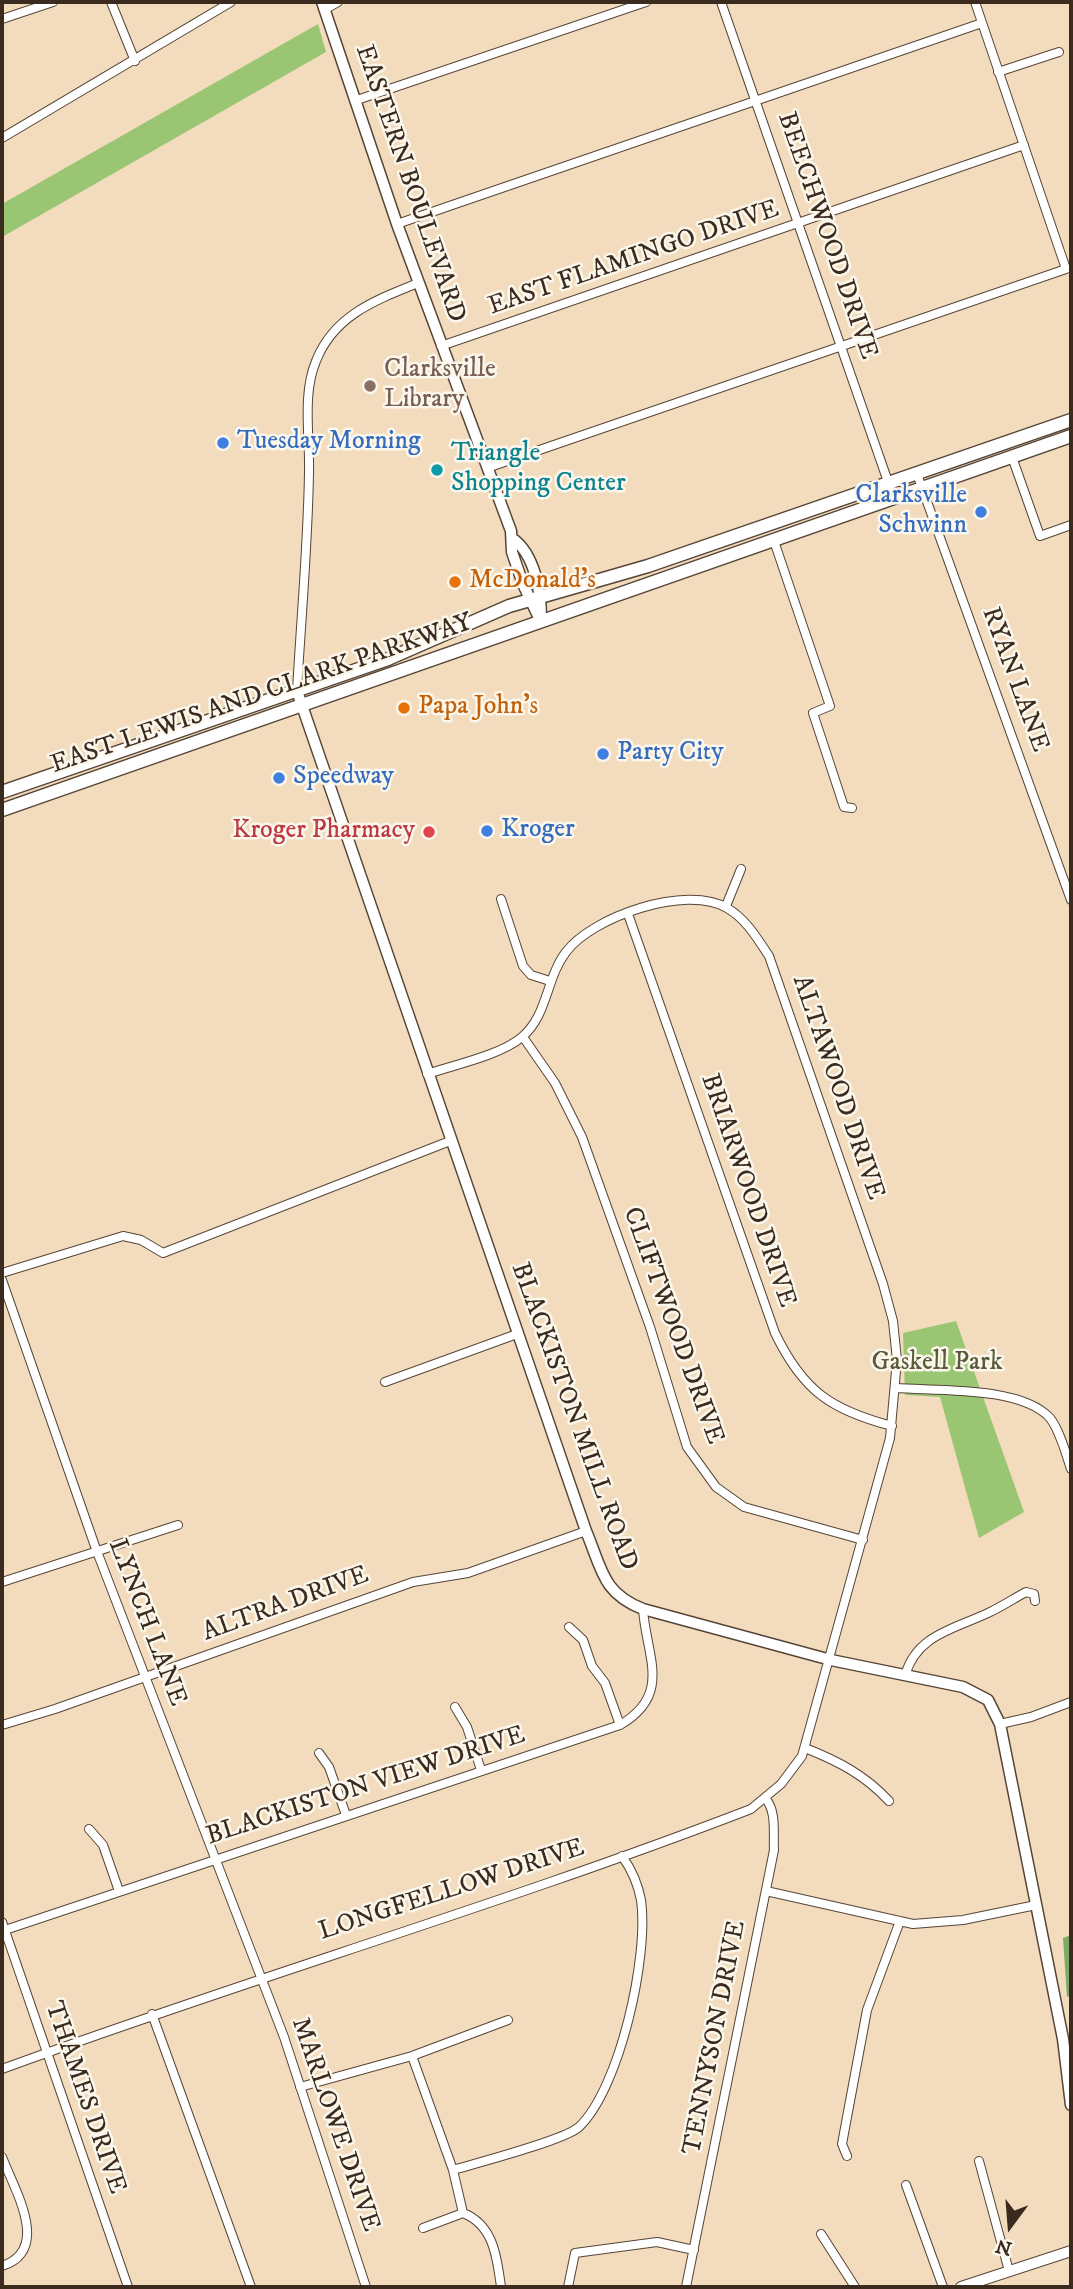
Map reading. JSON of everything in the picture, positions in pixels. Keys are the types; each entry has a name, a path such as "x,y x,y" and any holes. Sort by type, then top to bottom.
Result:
{"main road":[{"name":"EASTERN BOULEVARD","path":"323,6 397,224 512,538 524,547 541,622"},
{"name":"EAST LEWIS AND CLARK PARKWAY","path":"2,792 388,659 472,621 648,566 1071,420"},
{"name":"EAST LEWIS AND CLARK PARKWAY","path":"2,810 1071,436"},
{"name":"BLACKISTON MILL ROAD","path":"297,691 517,1334 586,1531 612,1592 625,1602 643,1609 831,1660 976,1692 994,1707 1000,1724 1063,2039 1071,2105"}],"street":[{"path":"2,19 52,2"},
{"path":"111,2 135,61"},
{"path":"2,138 231,2"},
{"path":"323,6 338,2"},
{"path":"357,100 646,2"},
{"name":"BEECHWOOD DRIVE","path":"722,2 894,499"},
{"path":"487,468 1066,270 975,2"},
{"path":"397,224 982,23"},
{"path":"998,72 1059,51"},
{"name":"EAST FLAMINGO DRIVE","path":"441,346 800,225 1024,145"},
{"path":"297,691 309,473 309,391 315,361 348,316 370,303 418,283"},
{"path":"1012,457 1040,537 1071,525"},
{"name":"RYAN LANE","path":"918,474 1071,900"},
{"path":"775,541 830,706 813,713 844,807 852,808"},
{"path":"427,1074 504,1047 523,1037 540,1012 550,981 574,942 602,923 667,901 698,901 726,906 741,869"},
{"path":"501,900 523,967 537,978 550,981"},
{"name":"ALTAWOOD DRIVE","path":"726,906 746,922 769,956 883,1284 893,1321 896,1388 892,1426 831,1660"},
{"name":"BRIARWOOD DRIVE","path":"628,914 775,1334 791,1367 821,1395 850,1415 892,1426"},
{"name":"CLIFTWOOD DRIVE","path":"523,1037 555,1083 582,1137 650,1327 687,1447 716,1487 744,1507 863,1540"},
{"path":"2,1273 123,1236 141,1240 163,1253 450,1141"},
{"name":"LYNCH LANE","path":"2,1280 96,1549 260,1978"},
{"path":"386,1382 517,1334"},
{"path":"896,1388 985,1394 1028,1403 1051,1419 1071,1469"},
{"path":"2,1581 177,1525"},
{"name":"ALTRA DRIVE","path":"2,1725 144,1678 414,1582 468,1573 586,1531"},
{"path":"905,1676 915,1652 940,1632 988,1613 1026,1592 1034,1594 1035,1601"},
{"name":"BLACKISTON VIEW DRIVE","path":"3,1928 620,1725 634,1716 653,1685 654,1665 644,1633 643,1609"},
{"path":"569,1627 583,1640 592,1666 605,1683 620,1725"},
{"name":"LONGFELLOW DRIVE","path":"2,2069 152,2014 622,1856 751,1809 781,1784 805,1748 831,1660"},
{"path":"1000,1724 1031,1717 1071,1702"},
{"path":"454,1707 467,1727 481,1770"},
{"path":"805,1748 840,1762 871,1782 889,1801"},
{"path":"319,1753 330,1767 346,1815"},
{"name":"TENNYSON DRIVE","path":"686,2287 774,1850 773,1815 771,1804 765,1798"},
{"path":"89,1829 103,1845 119,1891"},
{"path":"453,2170 576,2129 593,2110 615,2059 637,1984 642,1943 640,1900 633,1872 622,1856"},
{"path":"766,1891 900,1921 931,1924 1036,1905"},
{"path":"847,2156 842,2144 867,2010 900,1921"},
{"name":"THAMES DRIVE","path":"3,1928 128,2287"},
{"name":"MARLOWE DRIVE","path":"260,1978 300,2088 366,2287"},
{"path":"152,2014 251,2287"},
{"path":"300,2088 412,2056 508,2020"},
{"path":"412,2056 453,2170 464,2213"},
{"path":"2,2157 27,2222 29,2236 26,2247 12,2263 2,2266"},
{"path":"979,2161 1009,2271"},
{"path":"906,2185 943,2287"},
{"path":"423,2228 464,2213 478,2218 489,2231 501,2287"},
{"path":"821,2234 855,2287"},
{"path":"568,2287 575,2253 657,2242 694,2250"},
{"path":"961,2287 1071,2251"}],"green space":[{"path":"318,24 326,52 2,237 2,204"},
{"name":"Gaskell Park","path":"956,1321 1024,1512 979,1538 940,1397 905,1395 903,1333"},
{"path":"1071,1935 1071,1995 1067,1997 1063,1938"}],"place":[{"name":"Clarksville Library","path":"370,386"},
{"name":"Tuesday Morning","path":"223,443"},
{"name":"Triangle Shopping Center","path":"437,470"},
{"name":"Clarksville Schwinn","path":"981,512"},
{"name":"McDonald's","path":"455,582"},
{"name":"Papa John's","path":"404,708"},
{"name":"Party City","path":"603,754"},
{"name":"Speedway","path":"279,778"},
{"name":"Kroger","path":"487,831"},
{"name":"Kroger Pharmacy","path":"429,832"}]}
